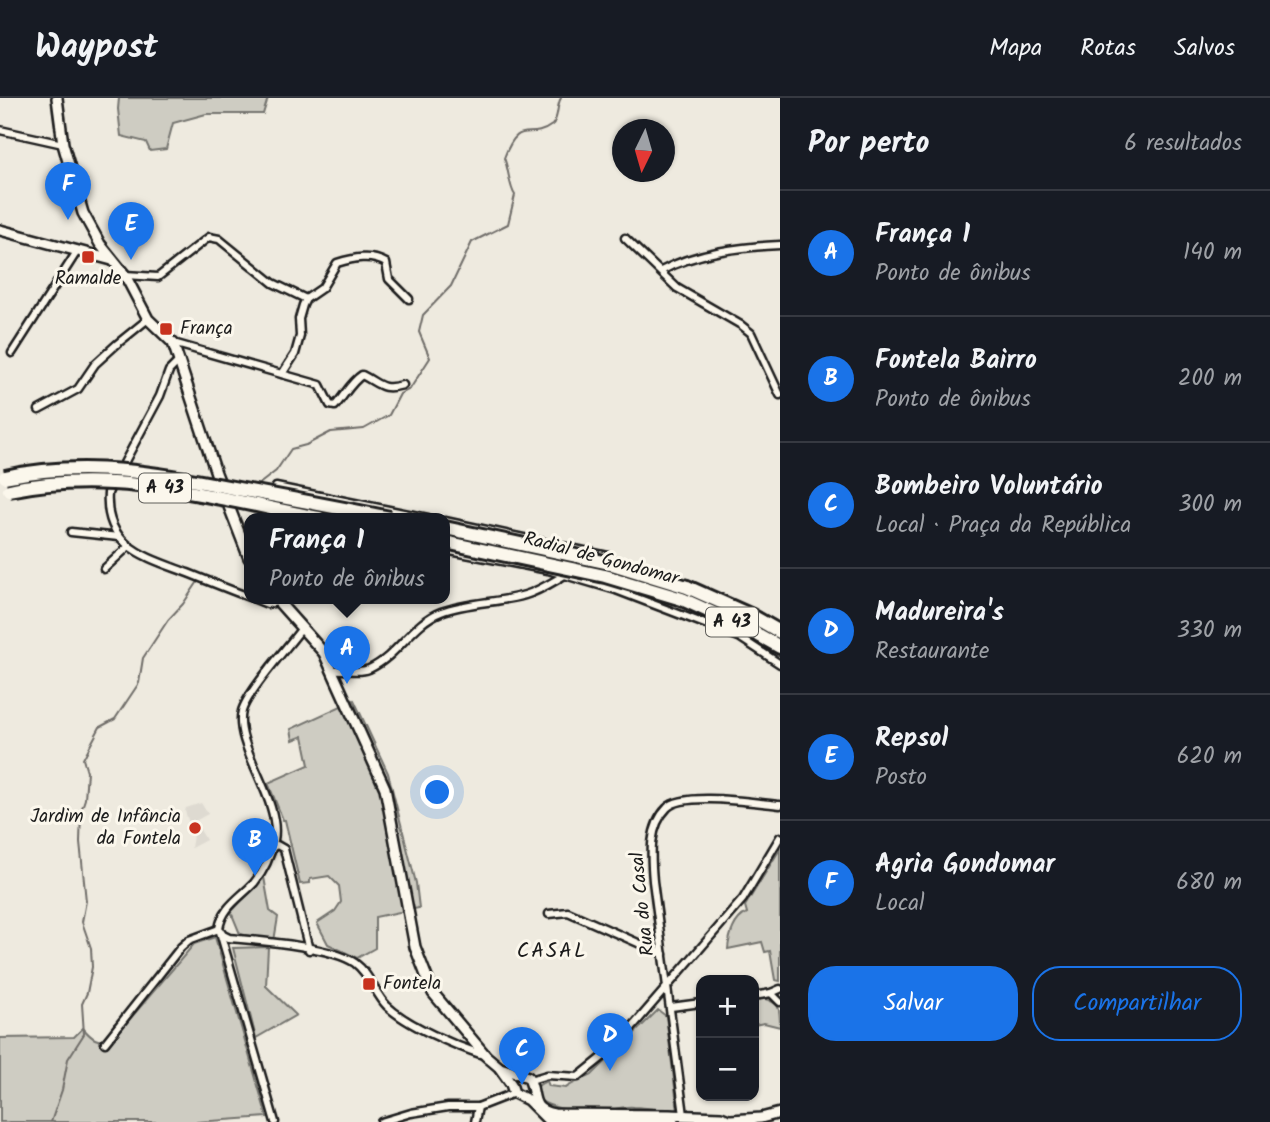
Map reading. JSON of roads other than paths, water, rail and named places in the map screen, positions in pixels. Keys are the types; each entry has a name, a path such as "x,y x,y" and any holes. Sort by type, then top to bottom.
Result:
{"highway":[{"name":"A 43","path":"3,484 36,470 123,469 364,513"},
{"name":"A 43","path":"3,484 122,482 294,513"},
{"name":"Radial de Gondomar","path":"450,529 609,563 752,616 780,632"},
{"name":"Radial de Gondomar","path":"450,543 684,593 780,647"}],"main road":[{"path":"57,98 63,144 83,213 100,244 125,275 148,319 173,342 216,473 244,545"},
{"path":"0,230 114,261"},
{"path":"280,604 324,653 386,788 415,947 433,993 516,1091 549,1119 673,1122"},
{"path":"499,1068 518,1076 525,1075 531,1083 532,1098 549,1119"},
{"path":"516,1091 518,1076"},
{"path":"516,1091 528,1093 531,1083"},
{"path":"620,1119 684,1115 721,1117 732,1121 758,1120 780,1113"}],"street":[{"path":"0,130 63,144"},
{"path":"125,275 158,277 209,237 219,239 273,283 306,299"},
{"path":"625,239 677,288 751,333 780,395"},
{"path":"661,271 676,263 735,249 780,245"},
{"path":"12,353 78,250"},
{"path":"282,374 295,354 300,336 299,319 306,299 322,288 337,263 360,258 379,259 386,263 389,279 398,285 409,299"},
{"path":"39,411 78,389 95,364 148,319"},
{"path":"173,342 320,385 330,405 335,406 355,379 362,374 379,386 389,389 403,385"},
{"path":"179,361 169,371 151,413 108,493 107,511 112,527 139,555 244,594"},
{"path":"263,513 276,487 403,513"},
{"path":"450,522 608,555 602,586"},
{"path":"71,532 120,537"},
{"path":"104,569 129,546"},
{"path":"332,670 360,671 370,668 387,658 437,613 475,602 525,595 563,576 570,547"},
{"path":"450,551 548,570 616,590 739,637 780,664"},
{"path":"275,1122 219,929 232,901 244,893 263,870 272,848 276,827 242,732 242,713 255,690 302,628"},
{"name":"Rua do Casal","path":"684,1115 650,850 653,833 665,809 672,804 696,798 780,805"},
{"path":"531,1083 547,1075 578,1077 614,1048 743,899 780,837"},
{"path":"272,848 278,845 284,849 309,950"},
{"path":"549,914 569,912 663,954"},
{"path":"219,929 223,935 237,939 328,953 355,963 363,970 389,1008 448,1043 486,1056"},
{"path":"105,1043 181,947 189,940 219,929"},
{"path":"226,950 229,942 237,939"},
{"path":"759,995 780,989"},
{"path":"771,993 780,1002"},
{"path":"670,1007 696,1004"},
{"path":"381,1122 411,1113 478,1107 516,1091"},
{"path":"475,1122 478,1107"}],"waterway":[{"path":"258,485 276,471 291,449 306,445 331,432 364,429 389,415 400,394 410,389 430,358 419,332 423,315 451,286 472,242 508,224 515,195 504,158 510,145 520,134 537,132 552,125 561,98"},
{"path":"51,1122 62,1090 68,1059 84,1034 82,1004 92,967 91,948 82,922 86,901 80,842 81,811 85,799 87,772 83,759 100,727 115,719 139,683 143,658 197,583"}],"place":[{"name":"Agria Gondomar","path":"68,220"},
{"name":"Ramalde","path":"88,257"},
{"name":"Repsol","path":"131,260"},
{"name":"França","path":"166,329"},
{"name":"França 1","path":"347,684"},
{"name":"Jardim de Infância da Fontela","path":"195,828"},
{"name":"Fontela Bairro","path":"255,876"},
{"name":"Fontela","path":"369,984"},
{"name":"Madureira's","path":"610,1071"},
{"name":"Bombeiro Voluntário","path":"522,1085"}],"district":[{"name":"CASAL","path":"552,951"}]}
